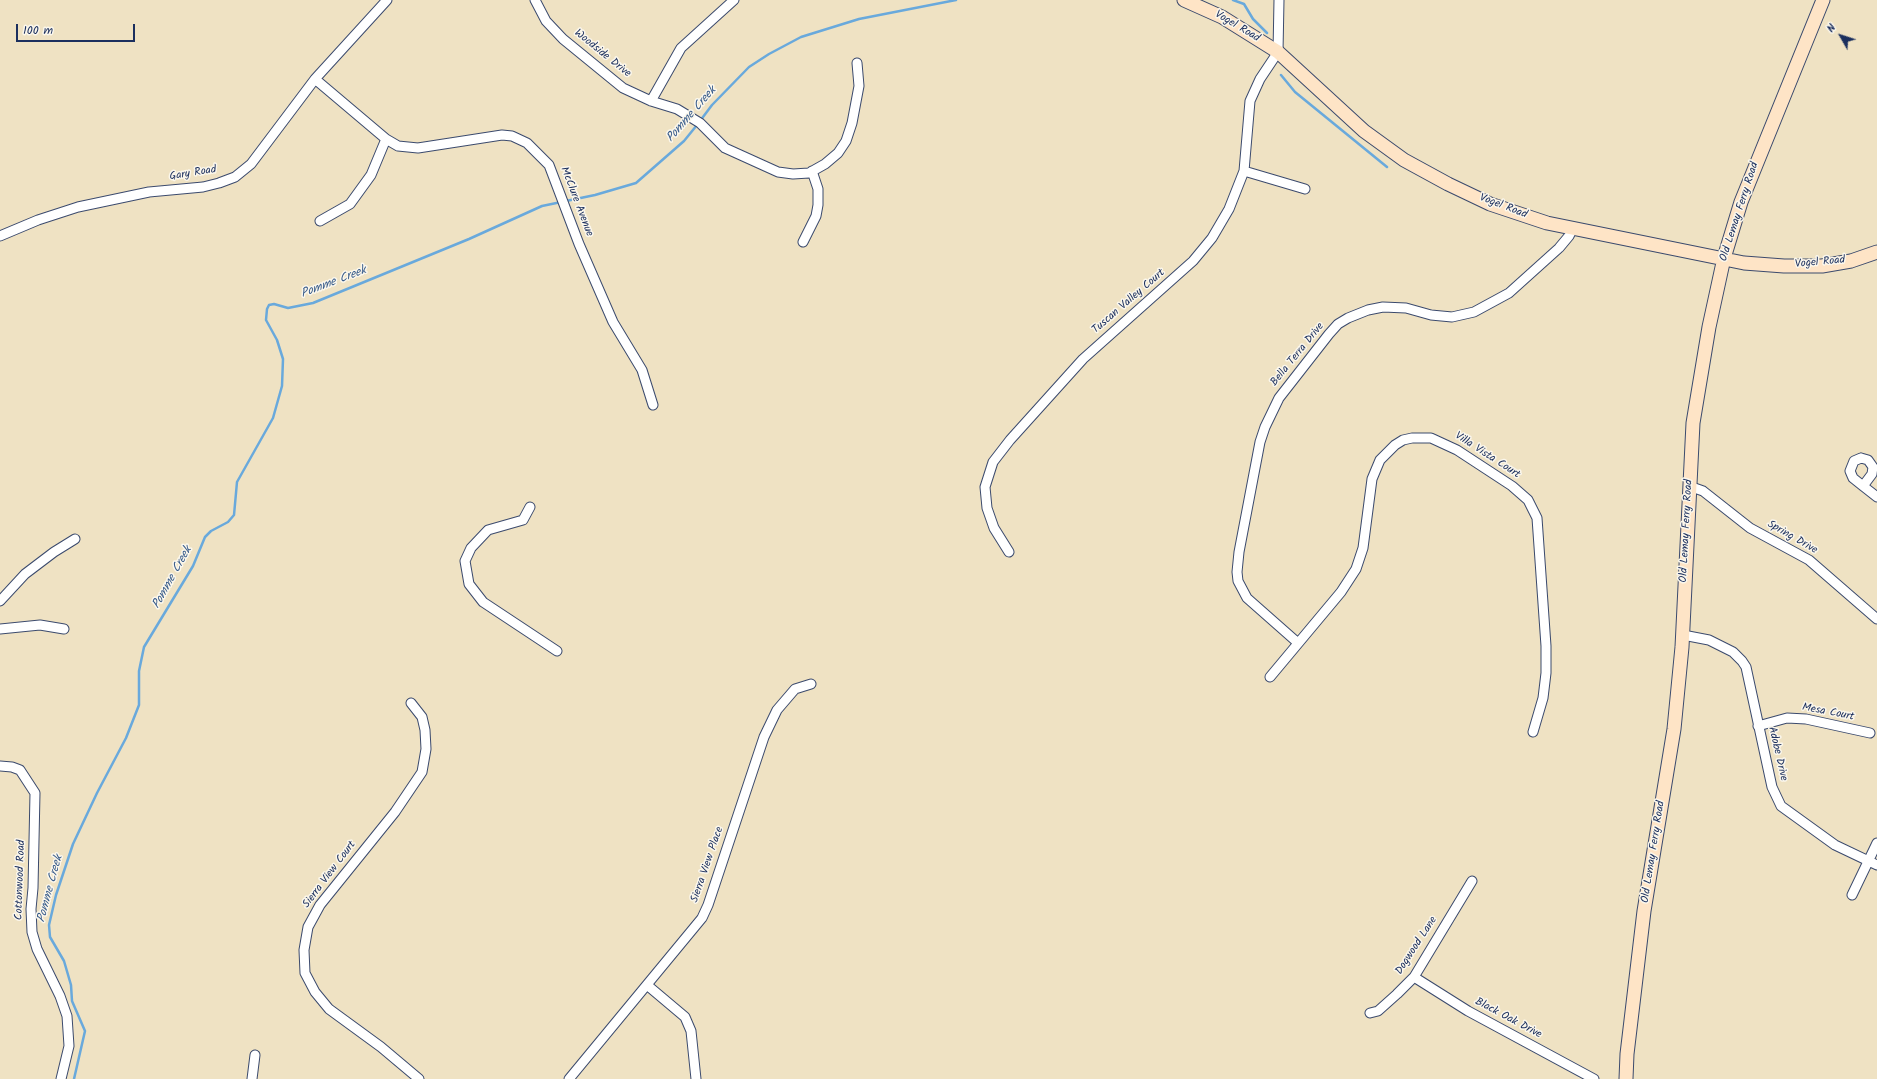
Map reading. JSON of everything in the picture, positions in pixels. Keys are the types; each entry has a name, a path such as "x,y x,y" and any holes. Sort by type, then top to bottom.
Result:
{"main road":[{"name":"Vogel Road","path":"1184,0 1222,17 1278,52 1364,131 1404,160 1448,184 1490,204 1546,223 1744,262 1784,266 1822,266 1851,261 1877,252"},
{"name":"Old Lemay Ferry Road","path":"1626,1079 1627,1054 1644,918 1674,729 1683,635 1689,486 1697,397 1709,327 1724,258 1749,180 1823,0"}],"street":[{"name":"Gary Road","path":"0,236 38,220 78,207 149,192 203,187 235,177 251,164 314,79 387,0"},
{"name":"Woodside Drive","path":"535,0 546,21 563,38 623,88 651,101 677,109 700,123 725,148 778,172 793,174 812,171 825,164 838,153 846,141 852,123 860,86 857,63"},
{"path":"651,101 682,48 734,0"},
{"path":"1278,52 1279,0"},
{"name":"Tuscan Valley Court","path":"1009,552 994,528 987,508 985,487 993,462 1010,440 1083,359 1193,261 1212,238 1229,209 1244,171 1250,101 1260,79 1278,52"},
{"name":"McClure Avenue","path":"314,79 386,139 398,146 418,148 502,135 512,136 527,144 539,155 549,165 579,244 613,322 642,370 653,405"},
{"path":"320,221 350,204 370,175 386,139"},
{"path":"803,242 816,216 818,205 818,189 812,171"},
{"path":"1244,171 1306,189"},
{"name":"Bella Terra Drive","path":"1298,643 1247,598 1238,581 1237,572 1239,552 1260,442 1265,427 1279,398 1329,334 1348,318 1368,310 1383,307 1406,308 1447,317 1474,312 1509,293 1559,248 1570,236 1573,228"},
{"name":"Villa Vista Court","path":"1270,677 1341,592 1356,569 1363,548 1372,479 1380,460 1395,445 1403,440 1422,438 1440,441 1457,450 1520,493 1528,500 1537,518 1546,638 1546,673 1543,698 1533,732"},
{"name":"Spring Drive","path":"1689,486 1703,491 1750,528 1809,560 1877,619"},
{"path":"1863,486 1877,497"},
{"path":"530,507 523,520 488,530 471,548 465,561 469,584 483,602 557,652"},
{"path":"0,600 26,574 54,552 75,539"},
{"path":"0,629 40,625 64,628"},
{"name":"Adobe Drive","path":"1683,635 1709,640 1733,652 1746,667 1772,787 1781,806 1835,845 1867,862 1877,865"},
{"name":"Sierra View Place","path":"569,1079 702,918 708,905 764,736 777,710 795,689 811,684"},
{"name":"Sierra View Court","path":"411,703 422,717 425,730 426,749 422,772 394,812 320,905 308,927 304,950 305,973 315,992 329,1009 381,1047 419,1079"},
{"name":"Mesa Court","path":"1758,726 1787,718 1806,719 1870,734"},
{"name":"Cottonwood Road","path":"0,766 12,767 20,770 35,793 33,888 31,909 32,932 37,949 60,996 67,1016 69,1046 62,1079"},
{"path":"1852,895 1877,843"},
{"name":"Dogwood Lane","path":"1370,1013 1378,1011 1414,977 1472,881"},
{"name":"Black Oak Drive","path":"1414,977 1468,1011 1594,1079"},
{"path":"647,985 685,1017 691,1031 696,1079"},
{"path":"252,1079 255,1055"}],"waterway":[{"name":"Pomme Creek","path":"700,121 712,105 749,67 769,54 801,37 859,19 956,0"},
{"path":"1233,0 1244,4 1253,19 1267,33"},
{"path":"1281,75 1295,92 1387,167"},
{"name":"Pomme Creek","path":"74,1079 85,1031 72,1001 71,985 64,961 50,937 49,925 56,895 73,844 97,793 126,738 139,705 139,671 144,647 193,566 205,537 211,531 228,522 234,515 237,482 273,418 282,386 283,359 277,340 266,320 269,305 274,304 288,308 313,303 469,239 542,206 595,195 636,183 684,141 697,125"}]}
